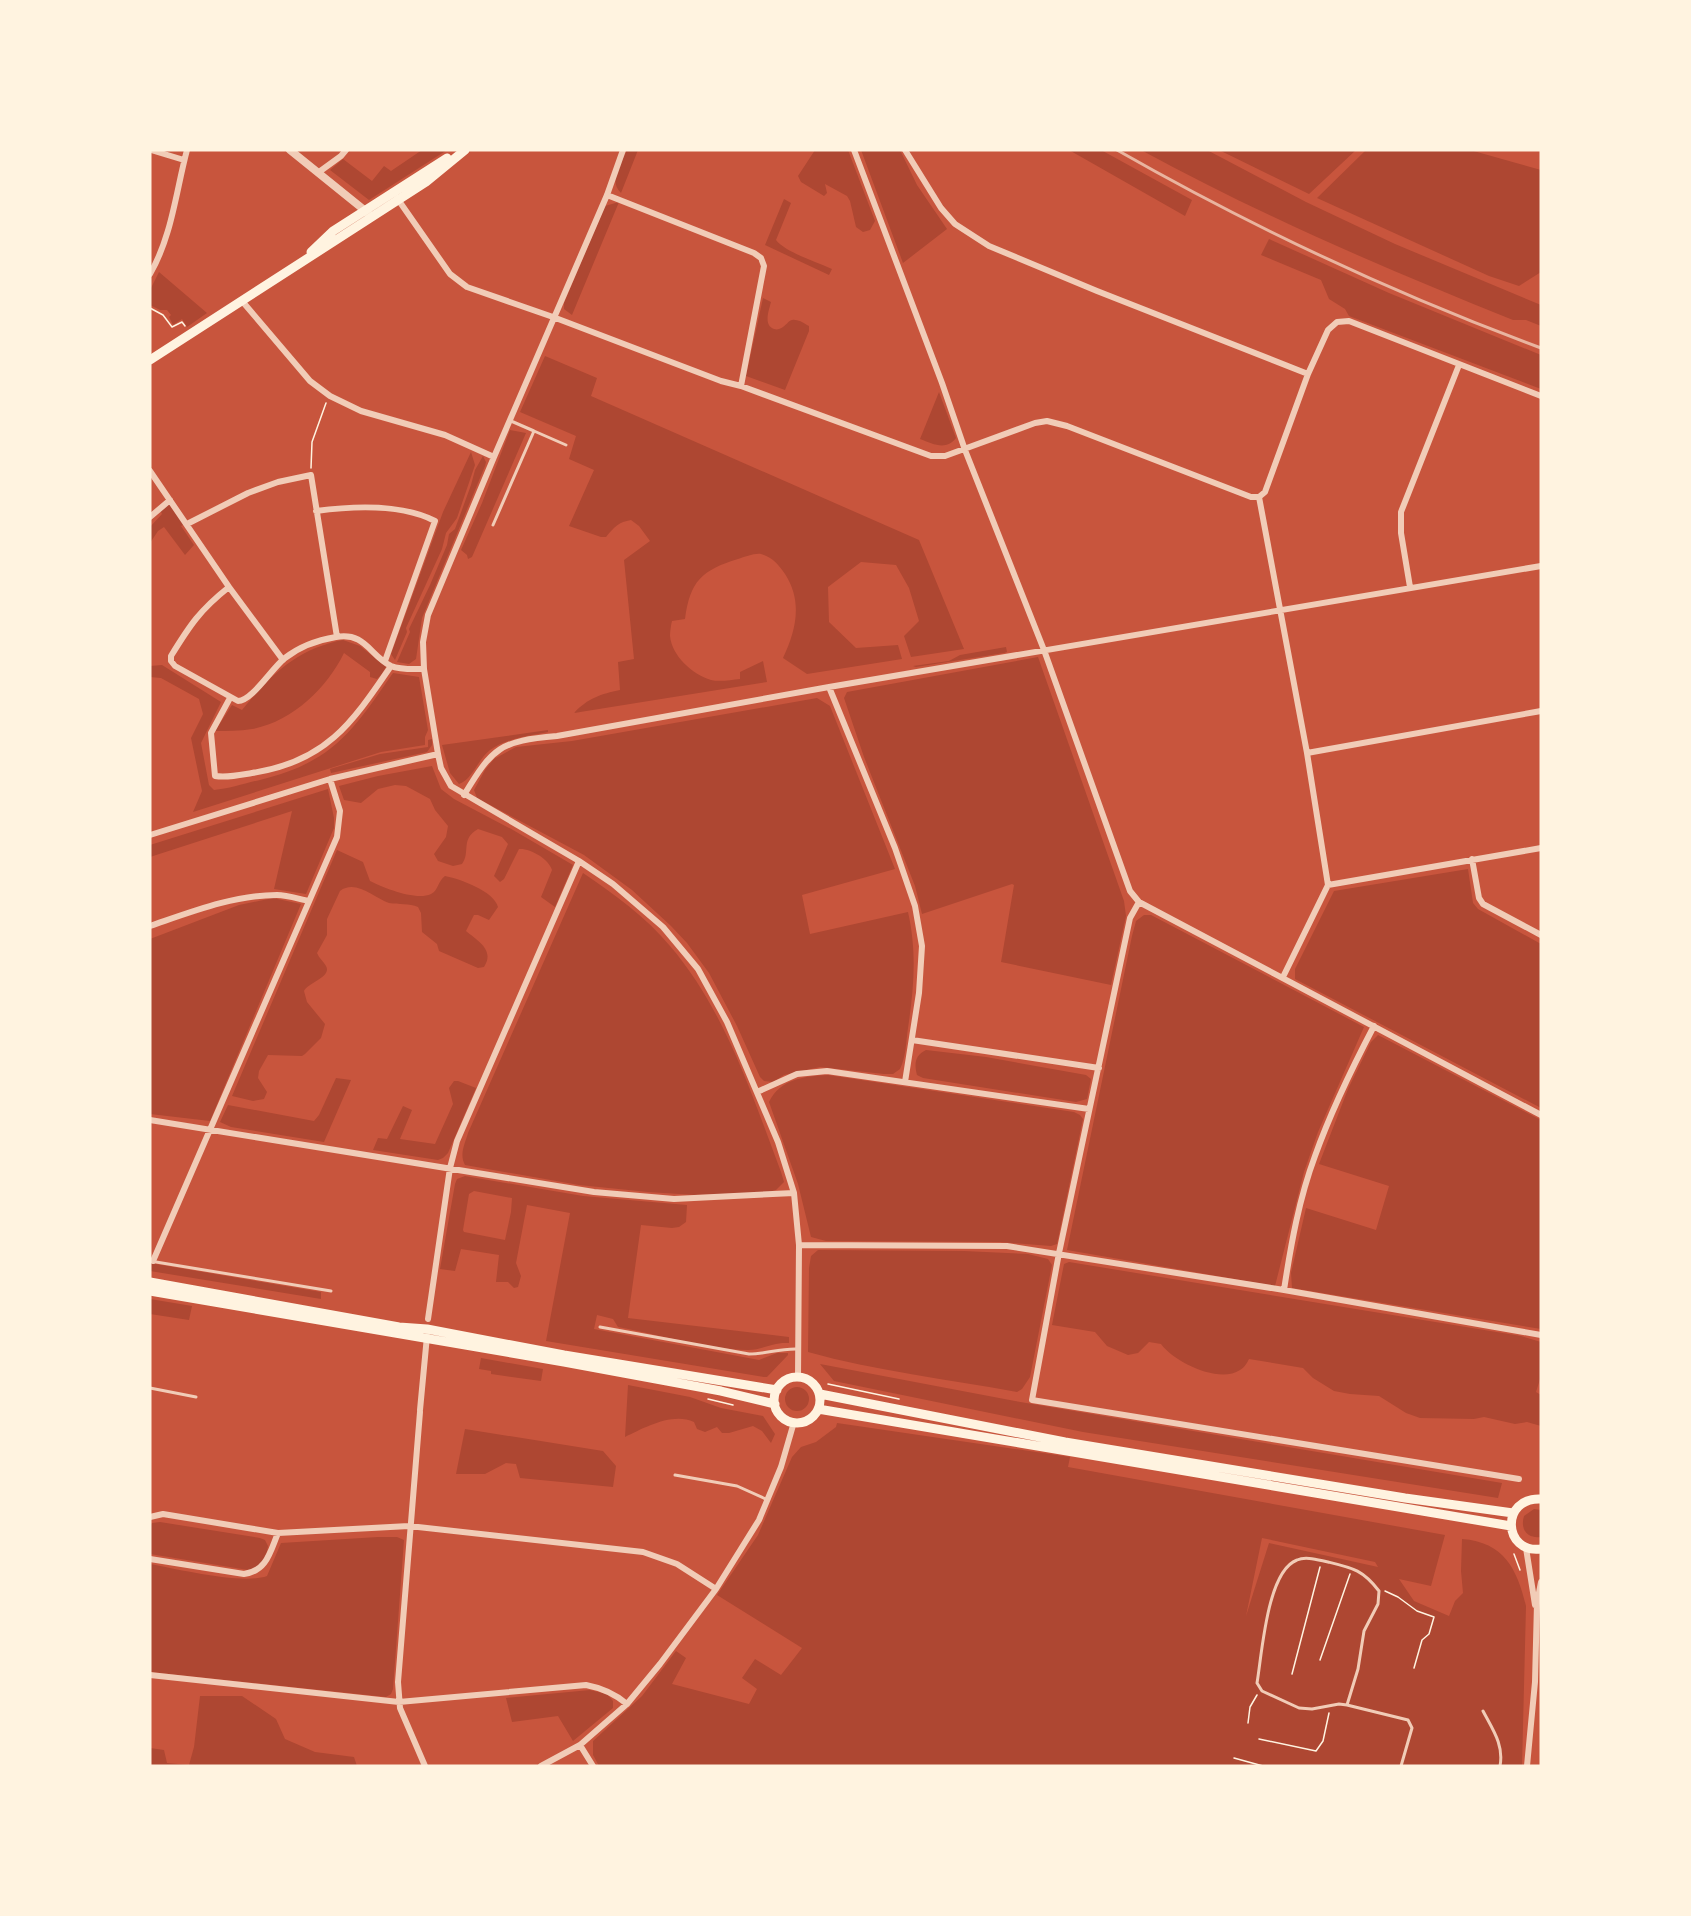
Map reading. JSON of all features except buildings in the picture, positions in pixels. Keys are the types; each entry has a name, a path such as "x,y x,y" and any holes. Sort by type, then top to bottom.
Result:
{"main road":[{"path":"150,360 348,233 368,213 396,196 459,150"},
{"path":"396,196 426,182 465,150"},
{"path":"150,1282 399,1327 427,1329 564,1355 777,1390"},
{"path":"150,1291 398,1332 427,1329 564,1362 721,1391 775,1404"},
{"path":"798,1377 812,1382 820,1394 818,1409 809,1420 794,1422 782,1416 775,1404 777,1390 786,1380 798,1377"},
{"path":"820,1394 1065,1442 1513,1514"},
{"path":"818,1409 1511,1526"},
{"path":"1541,1499 1525,1501 1518,1506 1513,1514 1511,1526 1513,1535 1519,1543 1526,1548 1541,1549"}],"street":[{"path":"151,150 184,160"},
{"path":"151,270 171,219 187,150"},
{"path":"290,150 368,213"},
{"path":"319,172 342,156 346,150"},
{"path":"623,150 607,195 553,317 428,615 423,642 424,669 441,768 452,786 579,861 613,884 663,927 698,969 727,1022 778,1142 794,1193 799,1245 798,1377"},
{"path":"854,150 965,450 1044,650 1126,883 1134,898 1541,1115"},
{"path":"905,150 941,208 958,227 989,246 1096,291 1308,374"},
{"path":"607,195 754,253 761,258 764,266 741,386"},
{"path":"396,196 457,281 721,381 741,386 930,456 945,456 1035,423 1047,421 1067,426 1251,497 1259,497 1265,492 1308,374 1328,330 1336,322 1349,321 1541,396"},
{"path":"242,301 310,381 330,396 361,411 445,435 494,457"},
{"path":"1410,587 1401,532 1401,512 1459,365"},
{"path":"150,471 229,587 283,660"},
{"path":"187,524 248,493 278,482 311,475 337,637"},
{"path":"1259,497 1307,753 1328,885 1283,977"},
{"path":"150,517 170,500"},
{"path":"316,511 340,507 376,507 417,513 435,521 385,661"},
{"path":"464,795 482,765 497,750 525,739 568,734 829,687 1541,566"},
{"path":"229,587 206,605 191,622 171,656 171,661 175,666 230,698 238,701 247,699 283,660 309,645 337,637 356,638 391,666 424,669"},
{"path":"230,698 211,733 215,776 225,777 277,769 312,753 337,737 351,722 391,666"},
{"path":"829,687 895,848 915,906 922,946 919,993 905,1082"},
{"path":"1307,753 1541,711"},
{"path":"150,835 330,779 438,754"},
{"path":"151,1261 337,837 340,811 330,779"},
{"path":"1328,885 1541,848"},
{"path":"1472,860 1479,898 1483,904 1541,935"},
{"path":"425,1766 399,1702 398,1682 409,1526 427,1329 450,1168 457,1142 579,861"},
{"path":"150,926 206,906 253,897 279,895 309,901"},
{"path":"1139,902 1130,918 1059,1253 1032,1400 1519,1479"},
{"path":"1284,1290 1301,1199 1315,1156 1343,1087 1374,1026"},
{"path":"912,1040 1099,1068"},
{"path":"757,1092 797,1074 827,1071 1089,1109"},
{"path":"150,1120 594,1192 675,1199 794,1193"},
{"path":"799,1245 1007,1246 1284,1290 1541,1335"},
{"path":"541,1766 580,1745 627,1704 716,1589 748,1540 768,1500 794,1422"},
{"path":"150,1517 163,1514 278,1533 409,1526 643,1552 677,1564 716,1589"},
{"path":"150,1559 244,1574 254,1573 262,1567 278,1533"},
{"path":"1526,1548 1537,1614"},
{"path":"1527,1766 1541,1582"},
{"path":"150,1675 399,1702 575,1684 603,1689 616,1695 627,1704"},
{"path":"580,1745 593,1766"}],"lane":[{"path":"510,421 566,445"},
{"path":"493,525 534,431"},
{"path":"151,1261 331,1291"},
{"path":"600,1327 749,1354 759,1354 774,1349 799,1349"},
{"path":"150,1388 196,1396"},
{"path":"675,1475 737,1486 768,1500"},
{"path":"1347,1705 1358,1669 1364,1631 1378,1604 1378,1591 1365,1575 1352,1568 1298,1558 1289,1564 1275,1585 1257,1683 1262,1690 1299,1708 1312,1710 1347,1705 1411,1723 1412,1728 1401,1766"},
{"path":"1483,1711 1501,1746 1500,1766"}],"path":[{"path":"150,308 163,315 172,327 182,322 190,334"},
{"path":"311,475 312,442 321,414 330,396"},
{"path":"1292,1674 1322,1561"},
{"path":"1320,1660 1352,1568"},
{"path":"1378,1591 1388,1592 1418,1611 1434,1617 1429,1634 1422,1640 1414,1668"},
{"path":"1248,1723 1253,1700 1262,1690"},
{"path":"1259,1739 1316,1750 1320,1748 1326,1730 1330,1706"},
{"path":"1234,1758 1263,1766"}],"shaded area":[{"path":"422,150 447,150 369,200 330,170 343,159 372,181 384,166 391,171"},
{"path":"627,150 638,150 621,193 617,188 616,178"},
{"path":"815,150 848,150 875,221 870,230 863,232 856,227 847,196 825,184 827,193 824,196 801,182 798,176"},
{"path":"861,150 900,150 917,185 947,229 903,263"},
{"path":"1069,150 1101,150 1192,200 1185,216"},
{"path":"1141,150 1207,150 1306,202 1395,244 1541,305 1541,326 1526,320 1513,320 1371,261 1231,197"},
{"path":"1219,150 1356,150 1309,194"},
{"path":"1366,150 1470,150 1541,170 1541,272 1519,286 1489,276 1317,198"},
{"path":"784,199 791,203 776,240 794,253 832,269 829,275 765,245"},
{"path":"619,202 572,315 564,309 564,303 605,206"},
{"path":"1269,239 1389,293 1541,355 1541,389 1349,316 1345,309 1329,299 1321,280 1261,255"},
{"path":"159,272 207,313 187,327 182,319 173,325 169,317 171,315 167,310 160,310 150,305 150,290"},
{"path":"763,298 771,302 768,321 771,327 780,329 793,320 809,326 785,390 746,376"},
{"path":"545,356 597,378 591,396 919,540 964,649 911,657 904,636 919,621 909,588 896,565 861,562 828,587 829,622 856,648 898,645 902,659 807,674 783,658 796,616 791,585 775,562 765,555 755,554 715,568 700,579 690,595 685,619 672,621 670,636 679,657 690,669 704,677 718,681 740,679 740,672 763,661 767,682 574,713 595,697 620,690 618,662 634,659 624,560 650,541 639,526 631,520 617,526 606,537 569,526 594,470 569,459 576,436 520,412"},
{"path":"939,392 956,438 944,445 920,439"},
{"path":"510,430 526,433 472,557 468,559 461,550"},
{"path":"471,452 475,465 457,518 446,533 442,549 406,628 407,632 395,660 391,654 443,512"},
{"path":"483,456 485,466 422,618 416,659 409,664 397,662 410,632 409,629 447,545 449,534 455,529 475,470"},
{"path":"170,502 185,524 181,526 194,545 185,555 164,527 158,531 150,543 150,527 162,514 160,510"},
{"path":"343,640 360,646 386,667 377,679 370,677 370,672 344,653 318,691 307,702 281,719 252,729 215,731 232,705 242,710 286,665 311,650"},
{"path":"1006,647 1007,652 1004,653 916,667 913,666 949,661 960,655"},
{"path":"1038,657 1124,901 1126,916 1111,985 1001,962 1014,885 1012,884 922,914 915,886 864,757 844,698 847,692"},
{"path":"162,665 221,702 201,743 209,785 214,790 285,773 323,754 352,728 393,673 419,677 428,730 425,745 381,752 193,812 202,791 191,738 203,714 199,699 161,678 150,677 150,666"},
{"path":"817,698 830,706 895,869 802,895 810,934 908,912 913,941 914,970 906,1049 900,1069 893,1074 820,1067 784,1075 773,1082 764,1081 709,973 671,926 632,890 584,855 477,798 474,790 494,759 516,747 572,741"},
{"path":"548,730 548,732 503,743 490,750 468,778 459,784 450,773 442,745"},
{"path":"432,739 432,745 427,752 331,773 330,769 380,754 428,747 428,740"},
{"path":"432,766 441,789 454,799 573,865 555,907 541,897 552,870 547,862 538,855 519,849 504,879 500,882 494,876 508,844 502,837 478,829 467,841 466,855 462,864 453,866 438,861 434,854 446,837 448,826 435,810 430,799 406,786 395,785 378,789 361,803 344,800 339,786"},
{"path":"328,789 334,828 306,894 274,889 292,811 150,857 150,845"},
{"path":"337,850 363,862 370,881 400,893 417,896 431,894 445,876 467,883 490,896 498,907 489,920 474,915 466,931 484,946 488,956 487,961 484,967 478,968 439,951 437,944 422,932 421,913 418,907 389,903 359,888 352,887 340,891 327,919 327,935 317,953 326,966 326,973 304,991 307,1002 325,1024 321,1038 302,1056 268,1055 259,1071 258,1078 267,1092 264,1099 253,1101 232,1096"},
{"path":"1468,869 1473,903 1478,909 1541,944 1541,1108 1295,979 1295,969 1334,891"},
{"path":"583,873 651,925 670,946 706,997 722,1025 748,1084 781,1172 784,1182 776,1190 695,1195 648,1192 579,1185 465,1165 463,1153 468,1133"},
{"path":"273,898 301,904 210,1121 150,1114 150,939 239,905"},
{"path":"1144,915 1151,915 1364,1027 1318,1132 1304,1172 1275,1286 1067,1250 1132,936 1136,921"},
{"path":"1378,1035 1541,1120 1541,1329 1292,1288 1291,1273 1306,1208 1376,1230 1389,1186 1319,1164 1348,1089 1371,1042"},
{"path":"926,1050 986,1057 1086,1075 1091,1079 1087,1099 1076,1102 923,1078 917,1075 916,1064 920,1054"},
{"path":"828,1075 1074,1112 1080,1115 1083,1119 1057,1244 1051,1246 1000,1242 826,1241 811,1237 798,1184 769,1102 780,1088 794,1080"},
{"path":"336,1078 351,1080 324,1142 231,1127 220,1122 228,1105 314,1121"},
{"path":"454,1081 476,1088 448,1153 443,1158 438,1160 373,1150 378,1138 387,1139 403,1106 412,1110 400,1139 435,1144 453,1104 449,1088"},
{"path":"465,1176 583,1196 687,1205 686,1222 679,1227 641,1225 628,1318 789,1337 789,1343 748,1350 715,1347 618,1327 613,1319 597,1315 594,1329 759,1360 777,1353 788,1353 788,1355 767,1377 764,1377 546,1341 570,1213 527,1205 516,1263 521,1276 518,1287 514,1288 508,1282 496,1282 499,1255 461,1249 455,1271 440,1269 457,1179","holes":["474,1191 512,1198 505,1240 464,1232 469,1194"]},
{"path":"818,1250 964,1251 1028,1254 1048,1259 1052,1265 1030,1377 1022,1389 1017,1392 886,1370 808,1352 809,1268 811,1256"},
{"path":"1069,1262 1521,1336 1541,1342 1541,1376 1536,1392 1541,1395 1541,1426 1527,1422 1515,1424 1484,1417 1474,1419 1420,1418 1406,1413 1379,1396 1334,1391 1313,1378 1303,1368 1249,1359 1241,1369 1231,1374 1209,1373 1176,1358 1161,1344 1149,1342 1138,1353 1128,1355 1107,1346 1095,1332 1052,1325 1064,1264"},
{"path":"150,1263 321,1292 321,1299 150,1271"},
{"path":"150,1299 192,1306 189,1320 150,1314"},
{"path":"481,1358 543,1369 541,1381 491,1374 491,1371 479,1369"},
{"path":"820,1364 1015,1401 1502,1483 1498,1498 1083,1432 834,1381"},
{"path":"628,1385 690,1397 721,1408 763,1416 775,1434 771,1443 762,1431 753,1426 729,1433 722,1433 717,1427 705,1432 697,1429 694,1422 677,1419 658,1422 625,1437"},
{"path":"797,1387 805,1391 809,1399 805,1407 797,1411 789,1407 785,1399 789,1391"},
{"path":"837,1423 1070,1457 1068,1467 1445,1535 1431,1586 1399,1579 1414,1601 1449,1616 1455,1601 1463,1593 1462,1539 1488,1546 1498,1552 1513,1569 1526,1606 1522,1766 599,1766 593,1755 593,1741 642,1696 676,1651 686,1658 672,1684 749,1704 757,1689 742,1678 755,1659 781,1675 802,1648 717,1595 758,1535 792,1457 801,1447 816,1442 836,1427","holes":["1262,1538 1375,1562 1378,1567 1269,1543 1246,1616"]},
{"path":"465,1429 603,1451 616,1466 613,1487 520,1478 516,1464 506,1463 485,1474 456,1474"},
{"path":"1534,1509 1541,1510 1541,1537 1528,1535 1523,1525 1524,1516"},
{"path":"160,1522 260,1538 265,1540 268,1546 266,1555 260,1565 248,1570 150,1554 150,1526 152,1523"},
{"path":"397,1537 404,1540 393,1689 386,1697 150,1672 150,1564 210,1575 242,1579 256,1578 267,1576 281,1543"},
{"path":"590,1690 607,1694 613,1701 613,1708 573,1741 558,1716 512,1722 506,1698"},
{"path":"200,1696 242,1696 276,1719 285,1739 315,1752 354,1757 357,1766 150,1766 150,1748 164,1750 167,1763 189,1765 194,1747"}],"railway":[{"path":"1117,150 1220,206 1325,258 1432,305 1541,348"}]}
